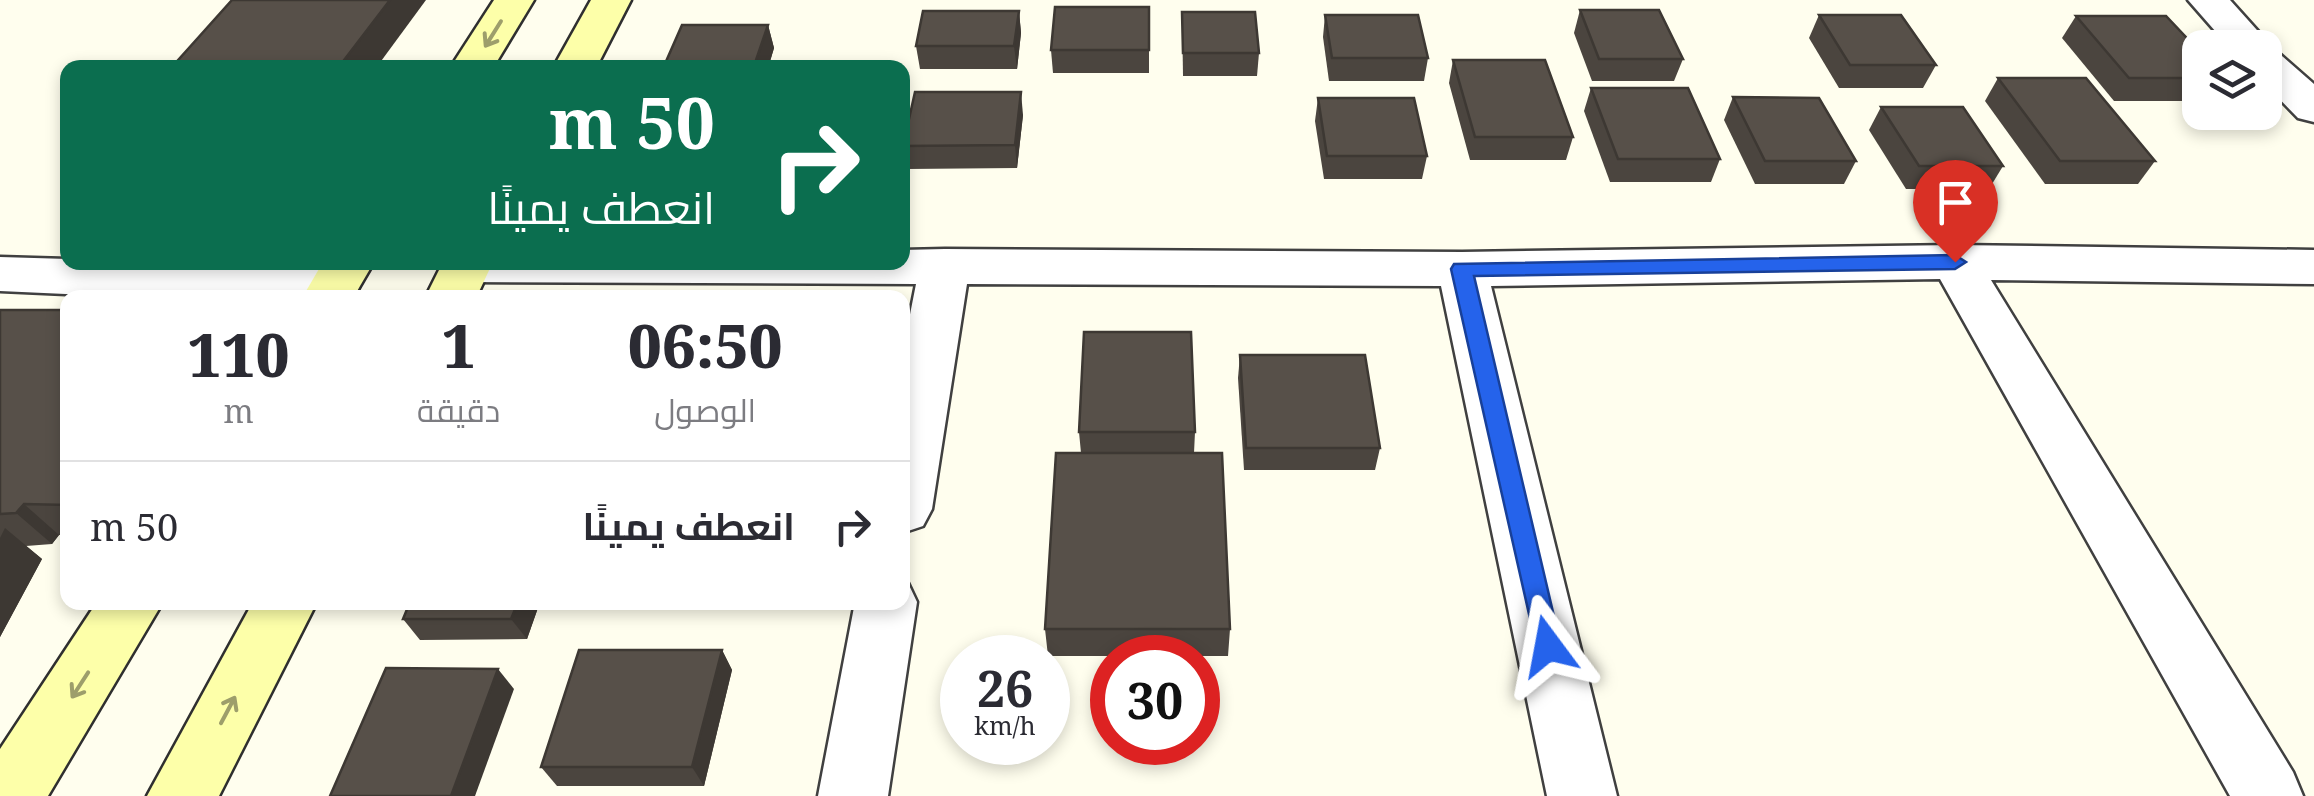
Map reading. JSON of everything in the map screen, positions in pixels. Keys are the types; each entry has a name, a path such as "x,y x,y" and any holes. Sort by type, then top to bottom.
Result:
{"street":[{"path":"477,60 514,0"},
{"path":"578,60 610,0"},
{"path":"2208,0 2237,30"},
{"path":"2282,76 2314,109"},
{"path":"910,267 1462,269 1955,262 2314,267"},
{"path":"1955,262 2268,796"},
{"path":"910,463 944,266"},
{"path":"1462,269 1582,796"},
{"path":"462,275 730,270"},
{"path":"0,274 336,282"},
{"path":"8,796 127,610"},
{"path":"182,796 282,610"},
{"path":"852,796 885,610"}],"building":[{"path":"232,0 390,0 344,60 178,60"},
{"path":"1055,7 1149,7 1149,50 1051,50"},
{"path":"1580,10 1659,10 1683,59 1599,59"},
{"path":"923,11 1019,11 1014,46 916,46"},
{"path":"1182,12 1255,12 1259,53 1183,53"},
{"path":"1325,15 1418,15 1428,58 1332,58"},
{"path":"1819,15 1901,15 1936,65 1850,65"},
{"path":"2076,16 2166,16 2182,33 2182,78 2129,78"},
{"path":"682,25 768,25 756,60 667,60"},
{"path":"1453,60 1545,60 1573,137 1475,137"},
{"path":"1998,78 2086,78 2155,161 2060,161"},
{"path":"1591,88 1688,88 1720,159 1618,159"},
{"path":"915,92 1021,92 1015,145 910,146"},
{"path":"1733,97 1819,98 1856,161 1765,161"},
{"path":"1318,98 1414,98 1427,156 1327,156"},
{"path":"1881,107 1963,107 2003,166 1919,166"},
{"path":"0,310 60,310 60,505 24,504 16,513 0,514"},
{"path":"1084,332 1191,332 1195,432 1079,432"},
{"path":"1240,355 1365,355 1380,448 1246,448"},
{"path":"1056,453 1222,453 1230,629 1045,629"},
{"path":"407,610 515,610 511,619 403,619"},
{"path":"579,650 722,650 692,767 541,767"},
{"path":"386,668 498,669 451,796 330,796"}],"route":[{"path":"1548,646 1462,269 1955,262"}]}
